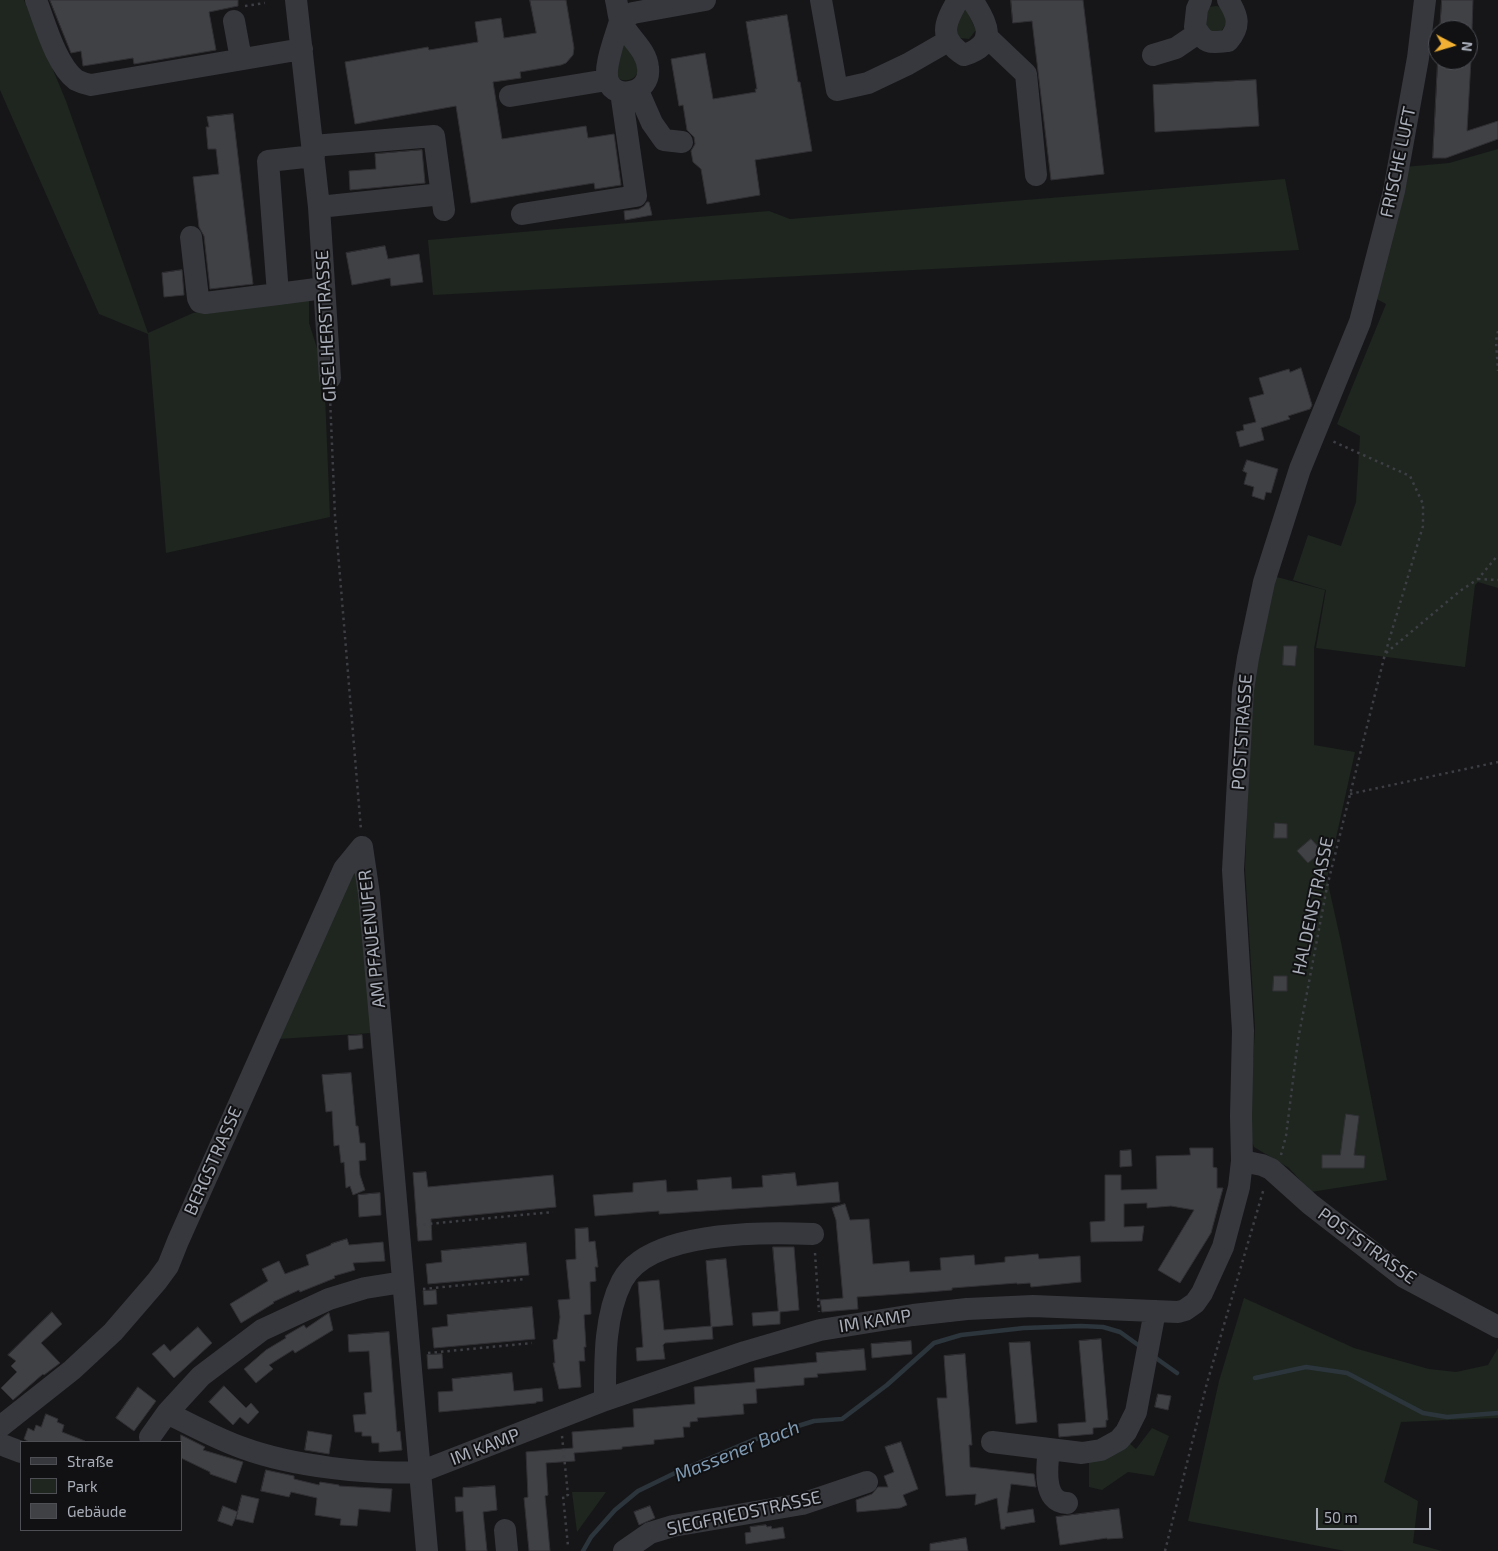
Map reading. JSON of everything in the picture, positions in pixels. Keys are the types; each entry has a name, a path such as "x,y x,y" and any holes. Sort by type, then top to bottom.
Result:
{"street":[{"path":"36,0 58,57 68,73 77,81 91,85 302,49"},
{"name":"GISELHERSTRASSE","path":"296,0 320,207 330,378"},
{"path":"618,11 633,13 654,5 705,0"},
{"path":"821,0 837,90 868,83 908,64 948,41"},
{"path":"958,0 949,16 946,29 948,41 964,55 976,51 984,42 988,30 984,17 972,0"},
{"path":"1201,0 1195,27 1202,38 1210,42 1228,41 1235,32 1237,20 1228,0"},
{"name":"FRISCHE LUFT","path":"1360,322 1394,190 1418,58 1425,0"},
{"path":"618,11 608,61 622,88 664,140 682,142"},
{"path":"510,96 622,88 646,82 649,69 645,55 618,11"},
{"path":"234,21 241,59"},
{"path":"1153,55 1176,48 1198,33"},
{"path":"986,36 1026,74 1036,175"},
{"path":"522,214 636,196 622,88"},
{"path":"278,294 268,161 313,151 434,136 443,202 320,207"},
{"path":"191,237 200,302 215,302 324,288"},
{"name":"POSTSTRASSE","path":"1195,1304 1223,1247 1239,1187 1242,1161 1243,1031 1233,870 1243,690 1248,658 1264,582 1300,469 1360,322"},
{"name":"AM PFAUENUFER","path":"362,847 369,894 427,1551"},
{"name":"BERGSTRASSE","path":"0,1427 72,1370 113,1332 168,1266 344,869 362,847"},
{"name":"POSTSTRASSE","path":"1242,1161 1262,1165 1272,1170 1310,1204 1404,1277 1498,1327"},
{"path":"605,1400 605,1363 610,1320 616,1296 623,1279 635,1266 648,1256 664,1248 693,1241 737,1234 774,1232 813,1234"},
{"path":"150,1437 167,1413 201,1376 262,1330 329,1300 365,1288 403,1286"},
{"name":"IM KAMP","path":"420,1472 605,1400 745,1352 820,1330 913,1315 1014,1307 1118,1308 1178,1312 1186,1310 1195,1304"},
{"path":"992,1442 1049,1450 1092,1452 1119,1440 1126,1432 1136,1412 1155,1311"},
{"path":"167,1413 244,1448 289,1460 351,1470 397,1473 420,1472"},
{"path":"0,1444 20,1452"},
{"path":"1049,1450 1046,1470 1048,1484 1056,1499 1067,1502"},
{"name":"SIEGFRIEDSTRASSE","path":"624,1551 650,1533 674,1526 802,1504 867,1482"}],"path":[{"path":"1498,331 1496,341 1498,371"},
{"name":"GISELHERSTRASSE","path":"330,378 335,516 346,652"},
{"name":"HALDENSTRASSE","path":"1165,1551 1207,1383 1264,1188 1282,1152 1286,1136 1300,1031 1328,887 1385,654 1424,526 1423,504 1410,476 1314,433"},
{"path":"1385,654 1460,591 1478,579 1498,555"},
{"path":"1478,579 1498,580"},
{"name":"AM PFAUENUFER","path":"346,652 362,847"},
{"path":"1350,794 1498,762"},
{"path":"398,1226 553,1212"},
{"path":"816,1256 820,1330"},
{"path":"403,1286 526,1279"},
{"path":"410,1355 532,1343"},
{"path":"560,1417 568,1495 562,1496 568,1546"}],"green space":[{"path":"0,0 24,0 66,101 148,333 193,313 309,298 309,323 324,370 330,517 166,553 148,334 99,314 0,90"},
{"path":"964,5 976,30 969,39 959,38 955,28"},
{"path":"1217,6 1222,8 1228,21 1220,33 1206,31 1204,14 1208,7"},
{"path":"625,43 636,61 638,70 636,75 628,80 619,78 615,70"},
{"path":"1498,149 1498,588 1478,582 1475,585 1465,667 1316,648 1326,590 1293,580 1308,535 1341,546 1356,502 1360,436 1337,424 1386,304 1373,297 1404,167 1449,163"},
{"path":"1285,179 1299,250 433,295 428,240 769,211 790,219"},
{"path":"1273,576 1325,590 1314,649 1314,745 1355,752 1327,879 1387,1180 1311,1192 1289,1168 1254,1147 1249,1133 1255,1028 1245,869 1251,696"},
{"path":"348,873 355,874 361,884 372,1033 278,1039"},
{"path":"1244,1298 1354,1348 1429,1369 1456,1372 1488,1365 1498,1348 1498,1418 1401,1422 1384,1482 1418,1501 1413,1543 1442,1551 1345,1551 1188,1521 1219,1381"},
{"path":"1152,1428 1169,1436 1154,1476 1128,1472 1102,1490 1089,1487 1089,1461 1128,1442 1136,1449"},
{"path":"572,1492 606,1492 577,1532"}],"building":[{"path":"50,0 238,0 238,6 209,12 216,50 134,64 133,58 83,66 81,51 71,53"},
{"path":"530,0 566,0 574,48 573,55 566,63 561,65 520,72 521,78 493,82 502,139 586,126 588,138 614,134 621,185 595,189 594,183 471,203 456,106 355,124 345,62 428,47 429,50 478,42 475,22 501,18 504,38 536,33"},
{"path":"1011,0 1083,0 1104,174 1051,180 1032,21 1013,23"},
{"path":"1442,0 1473,0 1472,20 1441,20"},
{"path":"787,15 812,151 755,160 760,195 707,204 701,169 693,162 691,151 695,144 694,137 687,130 683,105 679,106 671,59 705,53 713,99 756,92 746,22"},
{"path":"1437,70 1470,70 1467,131 1498,121 1498,139 1446,158 1433,158"},
{"path":"1256,80 1259,126 1155,132 1153,85"},
{"path":"233,114 253,284 210,289 204,236 199,227 193,177 219,174 216,149 208,149 206,127 209,127 207,117"},
{"path":"422,150 425,183 350,190 349,171 376,169 375,154"},
{"path":"649,202 652,215 625,220 624,211 639,209"},
{"path":"385,246 388,259 419,254 423,282 391,286 390,278 352,285 346,253"},
{"path":"182,270 184,295 164,297 162,273"},
{"path":"1301,368 1312,405 1310,409 1288,416 1290,419 1261,428 1264,440 1240,447 1236,432 1244,430 1243,425 1256,422 1249,398 1264,394 1259,378 1289,369 1290,372"},
{"path":"1247,460 1278,469 1271,493 1266,492 1264,500 1252,496 1254,487 1244,484 1247,473 1243,471"},
{"path":"1284,646 1297,646 1295,666 1283,665"},
{"path":"1275,823 1287,824 1287,838 1274,838"},
{"path":"1311,839 1322,851 1308,863 1297,851"},
{"path":"1274,976 1287,976 1287,991 1273,991"},
{"path":"362,1035 363,1048 349,1050 348,1036"},
{"path":"351,1073 356,1126 358,1126 360,1143 365,1143 366,1160 359,1161 360,1175 365,1190 353,1195 350,1186 346,1188 344,1162 341,1163 339,1145 334,1146 332,1111 326,1112 322,1075"},
{"path":"1346,1114 1359,1116 1354,1155 1365,1156 1364,1168 1322,1168 1322,1155 1340,1155"},
{"path":"1190,1148 1213,1148 1213,1167 1217,1168 1217,1188 1223,1188 1211,1233 1180,1283 1158,1270 1194,1210 1171,1206 1147,1208 1147,1203 1124,1204 1124,1227 1144,1226 1142,1241 1091,1242 1090,1222 1105,1221 1105,1175 1121,1175 1121,1190 1157,1189 1156,1156 1190,1155"},
{"path":"1131,1150 1132,1166 1120,1167 1120,1151"},
{"path":"426,1172 428,1187 553,1175 556,1207 431,1219 432,1240 418,1241 413,1173"},
{"path":"795,1173 797,1186 838,1182 840,1202 659,1214 659,1211 595,1216 593,1195 633,1192 633,1183 666,1180 667,1192 698,1190 697,1180 731,1177 732,1189 763,1187 762,1176"},
{"path":"380,1193 381,1215 359,1217 358,1195"},
{"path":"845,1204 850,1220 869,1219 873,1264 909,1261 910,1272 941,1270 940,1258 974,1255 975,1265 1005,1262 1005,1257 1038,1254 1039,1259 1080,1256 1081,1282 1031,1287 1030,1283 1017,1283 857,1297 858,1309 822,1312 820,1300 843,1298 836,1220 832,1208"},
{"path":"588,1228 589,1242 595,1241 598,1267 595,1267 596,1281 590,1282 591,1314 584,1315 586,1347 584,1347 585,1361 579,1361 581,1387 559,1389 553,1363 555,1363 553,1340 557,1339 560,1317 558,1300 570,1299 566,1260 576,1259 575,1229"},
{"path":"347,1239 349,1245 383,1242 385,1261 353,1263 355,1270 334,1276 335,1278 300,1292 299,1290 273,1302 241,1323 230,1304 268,1281 262,1269 279,1261 285,1274 309,1265 306,1255"},
{"path":"526,1243 529,1275 428,1284 426,1264 442,1262 441,1251"},
{"path":"773,1247 794,1247 799,1310 780,1312 780,1324 753,1326 752,1313 778,1311"},
{"path":"726,1259 733,1325 712,1327 713,1339 665,1343 663,1345 665,1359 637,1361 636,1348 643,1347 638,1282 659,1280 664,1330 711,1326 706,1261"},
{"path":"436,1290 437,1304 424,1305 423,1291"},
{"path":"532,1307 535,1339 434,1348 432,1328 448,1326 447,1315"},
{"path":"52,1312 62,1324 41,1343 60,1363 43,1374 13,1400 1,1388 17,1372 11,1366 16,1361 8,1355"},
{"path":"329,1313 333,1330 295,1353 293,1350 269,1365 273,1369 256,1383 244,1369 266,1350 286,1338 285,1336 304,1325 306,1328"},
{"path":"198,1327 212,1343 174,1378 152,1354 164,1344 170,1351"},
{"path":"389,1332 397,1432 400,1431 402,1450 379,1452 379,1443 372,1443 371,1436 362,1436 362,1432 355,1432 353,1415 366,1414 364,1393 372,1392 369,1351 349,1352 348,1335"},
{"path":"1101,1339 1108,1420 1106,1420 1106,1427 1093,1428 1093,1434 1059,1437 1058,1424 1086,1422 1079,1341"},
{"path":"911,1341 912,1354 872,1358 871,1344"},
{"path":"1030,1342 1037,1422 1016,1424 1009,1343"},
{"path":"864,1349 866,1370 817,1374 818,1377 804,1378 804,1385 756,1389 757,1403 743,1404 744,1414 697,1418 698,1421 690,1422 690,1427 683,1427 684,1437 654,1440 654,1444 622,1447 622,1449 574,1453 575,1461 546,1463 548,1495 545,1496 550,1551 529,1551 524,1498 528,1497 526,1452 573,1448 572,1432 634,1427 633,1409 695,1404 694,1387 755,1382 754,1368 817,1362 816,1353"},
{"path":"442,1354 443,1368 428,1369 427,1355"},
{"path":"965,1354 972,1445 969,1445 970,1467 1034,1474 1036,1487 1011,1484 1007,1513 1033,1509 1035,1522 1001,1529 997,1498 975,1505 976,1494 946,1496 937,1398 947,1398 944,1356"},
{"path":"512,1373 514,1391 542,1388 543,1401 439,1412 438,1392 453,1391 452,1379"},
{"path":"224,1386 246,1408 251,1403 259,1412 248,1424 240,1417 233,1425 209,1402"},
{"path":"138,1387 156,1401 134,1431 116,1418"},
{"path":"1158,1394 1171,1396 1168,1410 1155,1407"},
{"path":"46,1414 58,1419 57,1422 64,1425 62,1432 85,1441 27,1441 24,1439 28,1428 34,1431 36,1425 41,1427"},
{"path":"308,1431 332,1435 329,1454 305,1450"},
{"path":"181,1435 205,1447 203,1450 243,1462 236,1483 210,1474 210,1472 182,1458"},
{"path":"901,1442 918,1489 903,1495 907,1505 900,1508 857,1512 856,1500 872,1494 878,1487 888,1487 884,1476 894,1472 885,1447"},
{"path":"266,1470 294,1476 294,1479 319,1485 320,1482 339,1486 392,1489 390,1512 359,1509 357,1526 340,1525 341,1519 315,1515 317,1498 291,1492 289,1497 261,1491"},
{"path":"495,1486 497,1510 483,1512 487,1551 466,1551 463,1511 456,1512 455,1497 463,1497 463,1488"},
{"path":"242,1495 259,1499 253,1523 236,1519"},
{"path":"223,1506 238,1512 232,1526 218,1521"},
{"path":"650,1506 655,1518 639,1525 634,1512"},
{"path":"1119,1509 1123,1538 1107,1538 1060,1545 1056,1517"},
{"path":"766,1525 767,1527 771,1526 772,1529 783,1527 785,1538 746,1544 745,1533 751,1532 750,1527"},
{"path":"966,1538 968,1551 930,1551 930,1544"}],"waterway":[{"name":"Massener Bach","path":"583,1551 591,1537 615,1510 638,1491 753,1440 814,1421 842,1419 887,1385 934,1343 961,1335 1024,1328 1081,1326 1103,1327 1120,1332 1141,1347"},
{"name":"Massener Bach","path":"1153,1356 1177,1373"},
{"name":"Massener Bach","path":"1255,1378 1306,1367 1347,1373 1423,1413 1447,1417 1498,1413"}]}
